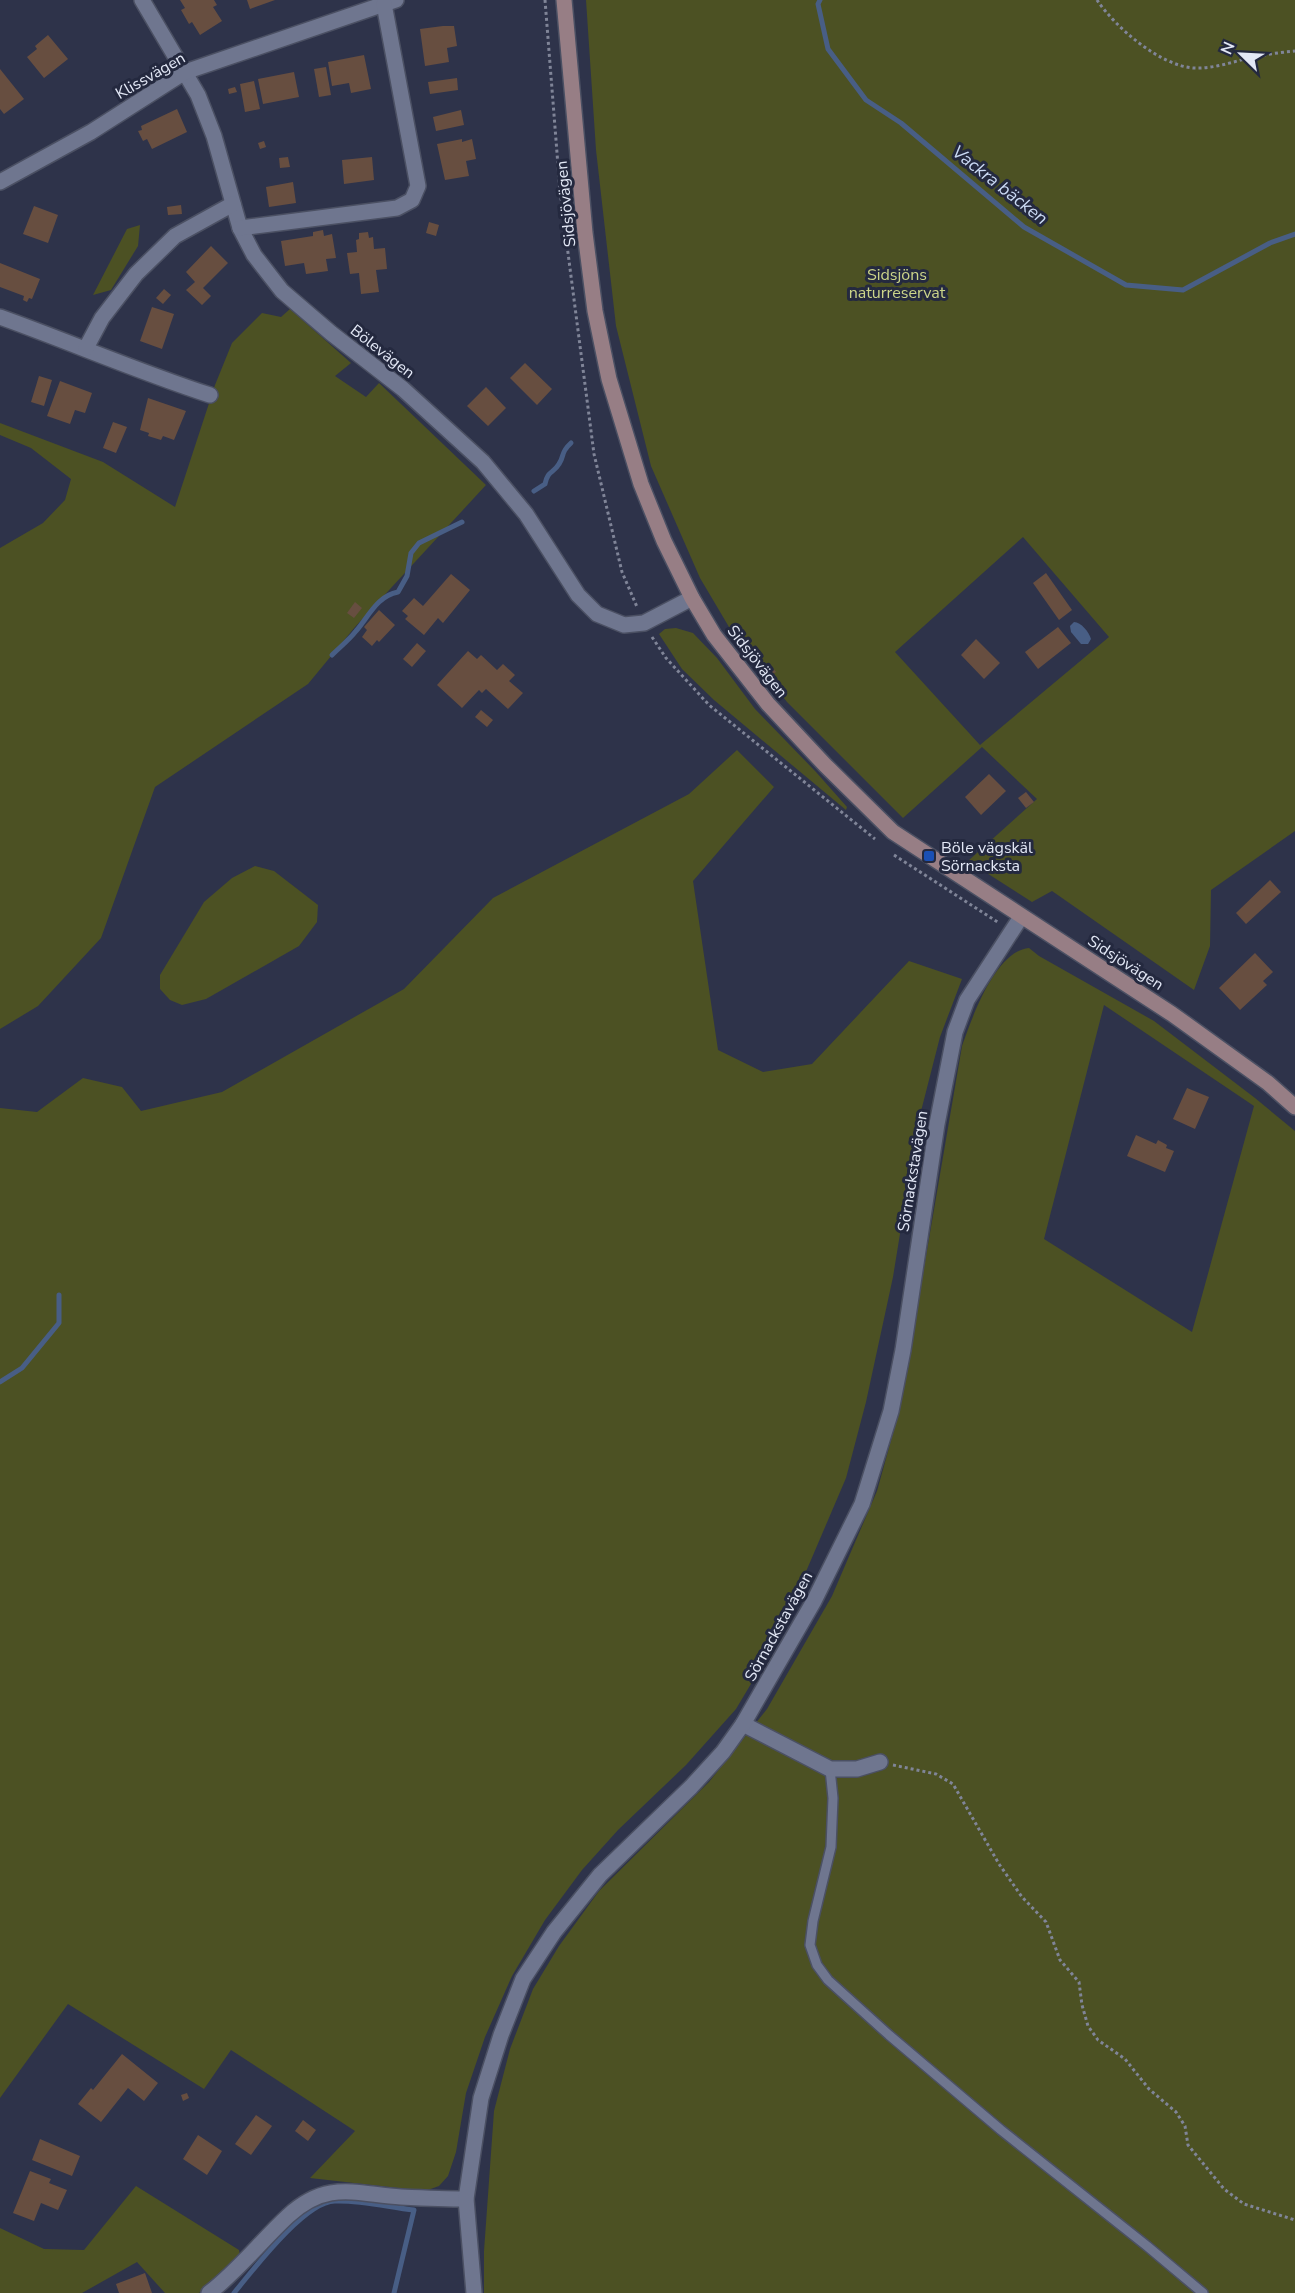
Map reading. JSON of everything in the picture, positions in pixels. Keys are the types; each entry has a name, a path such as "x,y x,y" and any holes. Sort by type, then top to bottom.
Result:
{"main road":[{"name":"Sidsjövägen","path":"564,0 585,233 595,311 604,357 641,484 664,541 692,598 714,635 768,704 825,765 893,832 1172,1014 1268,1083 1295,1107"}],"street":[{"name":"Bölevägen","path":"142,0 198,95 214,136 240,228 254,255 282,291 403,389 483,462 526,514 554,560 587,606 610,621 624,625 644,623 692,598"},
{"name":"Klissvägen","path":"0,183 91,132 185,72 390,2"},
{"path":"240,228 397,208 412,200 417,186 390,2"},
{"path":"86,348 102,318 136,274 175,236 233,204"},
{"path":"0,317 86,348 154,377 210,394"},
{"name":"Sörnackstavägen","path":"474,2293 466,2199 481,2098 501,2035 523,1979 554,1932 600,1875 691,1787 723,1752 744,1724 814,1600 862,1504 891,1411 903,1350 937,1124 955,1032 967,1000 1021,916"},
{"path":"744,1724 830,1769 857,1769 880,1762"},
{"path":"209,2293 288,2216 322,2194 351,2191 399,2197 466,2199"}],"lane":[{"path":"830,1769 833,1798 831,1847 813,1921 810,1945 817,1965 828,1980 889,2035 1001,2130 1203,2293"}],"path":[{"path":"1097,0 1108,16 1153,52 1174,63 1193,68 1295,51"},
{"path":"880,1762 936,1774 953,1784 999,1864 1022,1897 1046,1922 1060,1960 1079,1982 1088,2026 1098,2040 1125,2059 1149,2089 1176,2112 1185,2126 1188,2145 1224,2189 1244,2204 1295,2220"}],"green space":[{"name":"Sidsjöns naturreservat","path":"586,0 1295,0 1295,831 1211,890 1210,946 1194,990 1052,891 1032,902 968,861 1037,799 982,747 903,818 787,702 729,627 700,578 651,466 616,326 596,150","holes":["1023,537 1109,637 980,745 895,652"]},
{"path":"140,225 138,246 111,290 93,295 127,229"},
{"path":"290,309 351,363 335,376 366,397 379,383 486,485 355,627 308,684 155,787 101,938 38,1006 0,1029 0,548 43,523 65,500 71,479 31,448 0,435 0,423 103,462 175,507 215,385 232,343 262,313 281,317"},
{"path":"676,628 693,633 717,658 755,709 816,772 847,807 846,810 714,700 682,669 659,634 665,629"},
{"path":"737,750 774,787 693,881 718,1050 763,1072 812,1064 909,961 962,979 940,1037 918,1123 893,1277 866,1402 846,1478 799,1588 764,1662 736,1709 686,1765 618,1830 582,1870 545,1920 512,1976 485,2037 466,2093 456,2152 448,2176 439,2186 425,2191 310,2178 355,2131 231,2050 204,2089 68,2004 0,2098 0,1108 37,1112 83,1078 122,1087 141,1111 222,1092 404,989 493,898 689,794"},
{"path":"255,866 274,871 318,905 317,922 299,946 206,999 182,1005 170,1000 160,989 160,975 204,902 232,878"},
{"path":"1029,948 1039,956 1154,1021 1295,1131 1295,2293 484,2293 484,2251 494,2111 510,2049 533,1989 559,1946 599,1891 709,1782 767,1709 832,1596 877,1491 900,1408 962,1046 979,1003 995,973 1017,952","holes":["1104,1005 1254,1106 1192,1332 1044,1239"]},
{"path":"136,2186 239,2250 240,2256 199,2293 165,2293 137,2262 82,2293 0,2293 0,2228 44,2249 84,2250"}],"water":[{"path":"1077,622 1088,633 1091,639 1088,644 1081,644 1071,632 1070,626"}],"building":[{"path":"180,0 214,0 217,5 213,7 222,21 200,35 192,22 189,24 181,10 185,8"},
{"path":"247,0 275,0 250,9"},
{"path":"454,26 457,46 447,48 449,62 425,66 420,29"},
{"path":"48,35 68,59 44,78 27,57 37,49 35,46"},
{"path":"364,55 371,89 351,93 349,83 332,86 328,62"},
{"path":"326,67 331,95 319,97 314,69"},
{"path":"0,69 24,99 4,114 0,109"},
{"path":"294,72 299,97 263,104 258,79"},
{"path":"457,78 458,90 430,94 428,82"},
{"path":"254,81 260,109 245,112 240,84"},
{"path":"235,87 237,92 229,94 228,89"},
{"path":"177,109 187,132 152,149 147,139 143,141 138,131 142,130 141,126"},
{"path":"461,110 464,125 436,131 433,117"},
{"path":"462,139 462,142 472,139 476,159 466,161 469,176 445,180 437,144"},
{"path":"264,141 266,147 260,149 258,143"},
{"path":"288,157 290,167 280,168 279,158"},
{"path":"372,157 374,180 344,184 342,160"},
{"path":"293,182 296,203 269,207 266,187"},
{"path":"181,205 182,214 168,215 167,207"},
{"path":"34,206 58,215 48,243 23,234"},
{"path":"429,222 439,225 436,236 426,233"},
{"path":"323,230 324,236 332,234 336,258 326,259 328,271 306,274 304,263 285,266 281,241 313,236 313,232"},
{"path":"368,232 369,238 373,237 374,249 385,248 387,269 376,270 379,292 361,294 359,273 350,274 347,253 357,252 356,240 359,239 359,233"},
{"path":"211,246 228,263 203,288 211,296 202,305 186,290 195,282 186,272"},
{"path":"0,263 40,279 32,299 29,298 27,302 23,300 24,296 0,287"},
{"path":"164,289 171,295 163,304 156,298"},
{"path":"152,307 174,314 162,349 140,341"},
{"path":"525,363 552,389 537,405 510,378"},
{"path":"39,376 52,380 44,406 31,402"},
{"path":"60,381 92,393 85,413 75,410 70,424 47,416"},
{"path":"486,387 506,408 488,426 467,406"},
{"path":"148,398 186,411 174,440 163,436 161,440 148,436 149,433 140,430"},
{"path":"113,422 127,427 116,453 103,448"},
{"path":"1046,573 1072,610 1059,620 1033,583"},
{"path":"451,574 470,590 443,623 438,618 424,635 405,619 408,616 402,611 414,598 423,606"},
{"path":"355,602 362,608 354,618 347,613"},
{"path":"379,610 395,625 372,646 362,637 367,630 364,627"},
{"path":"1058,627 1071,643 1038,669 1025,652"},
{"path":"976,639 1000,663 984,679 961,655"},
{"path":"417,643 426,651 412,667 403,659"},
{"path":"468,651 477,659 481,655 497,670 503,664 515,675 509,681 523,693 508,709 486,689 482,693 479,690 462,708 437,685"},
{"path":"770,665 776,672 773,674 767,667"},
{"path":"481,710 493,720 487,727 475,717"},
{"path":"989,774 1006,791 981,815 965,797"},
{"path":"1026,792 1034,802 1026,808 1018,798"},
{"path":"1270,880 1281,892 1246,924 1236,913"},
{"path":"1255,953 1273,972 1263,981 1267,985 1240,1010 1219,988"},
{"path":"1187,1088 1209,1097 1195,1129 1173,1119"},
{"path":"1136,1135 1156,1144 1158,1140 1167,1145 1166,1148 1174,1151 1165,1172 1127,1156"},
{"path":"122,2054 158,2083 144,2101 128,2088 101,2122 78,2104 91,2088 93,2090"},
{"path":"187,2093 189,2098 183,2101 181,2095"},
{"path":"256,2115 272,2126 251,2155 235,2144"},
{"path":"303,2120 316,2130 308,2141 295,2131"},
{"path":"198,2135 222,2151 207,2175 183,2159"},
{"path":"40,2139 80,2156 72,2176 32,2160"},
{"path":"30,2171 51,2179 49,2183 67,2190 58,2210 41,2203 34,2221 13,2213"},
{"path":"145,2273 152,2293 119,2293 116,2284"}],"waterway":[{"name":"Vackra bäcken","path":"820,0 818,4 828,49 866,100 901,123 1024,227 1126,285 1183,290 1270,243 1295,234"},
{"path":"534,491 545,484 549,474 557,467 565,449 571,443"},
{"path":"332,655 379,602 398,592 407,576 411,553 419,543 462,522"},
{"path":"0,1382 22,1368 59,1323 59,1295"},
{"path":"234,2293 280,2238 295,2224 309,2212 323,2204 335,2201 414,2210 394,2293"}],"place":[{"name":"Böle vägskäl Sörnacksta","path":"929,856"}]}
